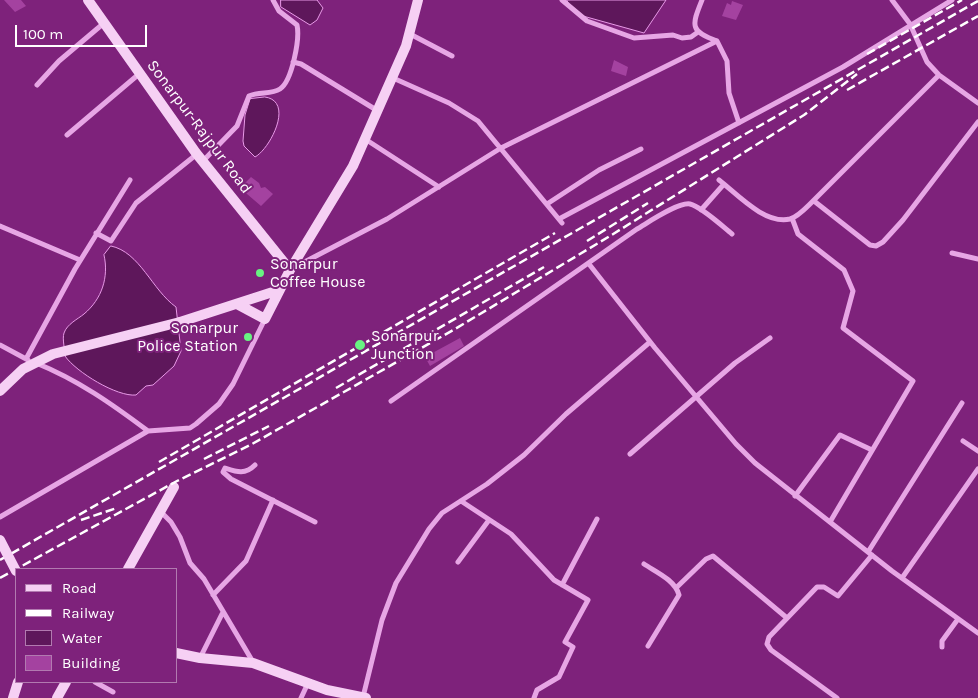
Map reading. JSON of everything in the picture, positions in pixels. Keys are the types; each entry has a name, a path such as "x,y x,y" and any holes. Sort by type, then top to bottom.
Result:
{"main road":[{"name":"Sonarpur-Rajpur Road","path":"88,0 200,158 290,270"},
{"path":"237,304 265,319 290,270 353,166 393,78 409,34 418,0"},
{"path":"0,391 23,369 54,354 180,322 279,290"},
{"path":"129,568 174,487"},
{"path":"0,540 15,569"},
{"path":"178,653 200,658 254,663 327,690 365,698"},
{"path":"13,698 18,683"},
{"path":"57,698 65,683"}],"street":[{"path":"96,233 111,241 136,203 200,158 237,126 249,96 280,88 285,84 293,62 298,32 297,25 279,11 273,0"},
{"path":"562,0 587,21 634,38 673,35 682,38 691,37 698,32"},
{"path":"702,0 694,20 695,28 698,32 717,41 727,61 729,93 739,123"},
{"path":"892,0 910,24 924,57 939,74 978,103"},
{"path":"393,78 449,103 478,121 561,221 842,67 952,0"},
{"path":"37,85 59,61 104,23"},
{"path":"409,34 452,56"},
{"path":"290,270 387,219 501,148 717,41"},
{"path":"293,62 301,64 378,111"},
{"path":"67,135 139,74"},
{"path":"719,180 764,214 778,220 792,218 814,201 939,74"},
{"path":"814,201 870,245 876,246 883,242 903,220 978,122"},
{"path":"365,138 439,186"},
{"path":"547,204 599,170 641,149"},
{"path":"26,359 80,260 130,180"},
{"path":"701,210 724,184"},
{"path":"391,401 637,229 680,205 688,204 701,210 732,234"},
{"path":"792,218 798,234 844,270 853,291 843,328 913,381 830,522"},
{"path":"0,226 80,260"},
{"path":"952,254 978,259"},
{"path":"589,264 650,342 736,444 795,496 902,578 978,633"},
{"path":"0,517 148,431 190,428 218,404 232,384 265,319"},
{"path":"630,454 698,398 735,363 770,338"},
{"path":"365,698 382,620 396,583 429,529 442,514 524,455 566,414 650,342"},
{"path":"0,345 26,359 66,375 103,397 148,431"},
{"path":"837,698 771,650 767,644 769,637 816,587 824,587 835,595 841,594 870,554 962,404"},
{"path":"795,496 840,435 872,450"},
{"path":"963,441 978,451"},
{"path":"255,465 249,471 238,472 225,468 223,472 231,479 315,522"},
{"path":"902,578 978,469"},
{"path":"213,595 246,561 273,500"},
{"path":"461,501 511,534 545,572 562,585 588,600 564,642 573,647 559,677 537,690 534,698"},
{"path":"160,511 171,522 180,537 190,563 213,595 222,614 254,663"},
{"path":"562,585 597,519"},
{"path":"458,562 489,520"},
{"path":"677,587 706,558 713,556 787,618"},
{"path":"644,564 677,587 679,594 678,600 648,646"},
{"path":"200,658 222,614"},
{"path":"942,647 942,640 958,618"},
{"path":"301,698 308,682"},
{"path":"97,683 113,692"}],"water":[{"path":"281,0 317,0 323,8 317,20 310,25 281,7"},
{"path":"567,0 666,0 644,33 583,16 572,9"},
{"path":"265,97 274,100 278,107 279,116 273,136 255,157 244,146 245,115 250,99"},
{"path":"111,246 121,250 138,263 160,291 176,307 181,351 174,366 153,385 146,386 136,395 128,395 108,388 87,376 65,356 63,341 65,330 90,308 100,295 106,271 104,255"}],"building":[{"path":"4,0 21,0 26,6 15,12"},
{"path":"732,1 743,5 736,20 722,16 727,3 731,5"},
{"path":"614,60 628,67 626,76 611,71"},
{"path":"251,177 259,183 261,188 265,187 273,194 261,206 240,188"},
{"path":"460,338 464,346 430,366 425,357"}],"railway":[{"path":"867,54 962,0"},
{"path":"0,560 978,1"},
{"path":"847,90 978,16"},
{"path":"18,568 177,481 252,444 455,329 610,236 804,115 857,74"},
{"path":"587,241 648,203"},
{"path":"159,462 555,233"},
{"path":"336,388 544,267"},
{"path":"204,459 269,426"},
{"path":"81,520 117,508"},
{"path":"0,578 15,570"}],"place":[{"name":"Sonarpur Coffee House","path":"260,273"},
{"name":"Sonarpur Police Station","path":"248,337"},
{"name":"Sonarpur Junction","path":"360,345"}]}
